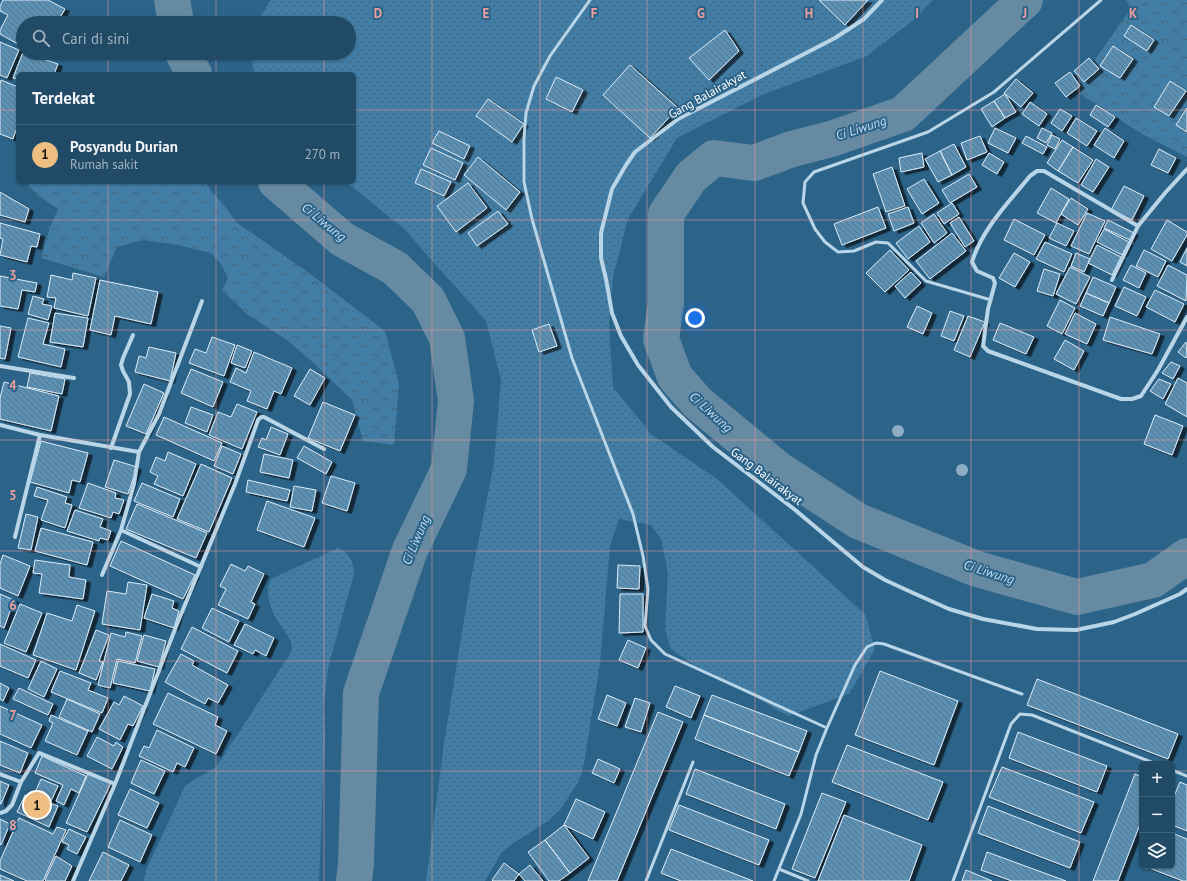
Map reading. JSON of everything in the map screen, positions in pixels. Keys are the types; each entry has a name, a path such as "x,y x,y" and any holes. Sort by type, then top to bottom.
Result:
{"street":[{"name":"Gang Balairakyat","path":"882,0 864,19 835,38 678,119 635,152 612,189 601,233 601,258 612,313 621,336 638,365 671,407 712,447 794,509 863,567 885,580 949,609 983,619 1037,629 1076,630 1114,622 1180,594 1187,589"},
{"path":"1112,280 1138,226 1187,169"},
{"path":"1138,226 1044,171 1037,171 1030,176 989,228 976,248 972,262 975,270 995,280 988,309 983,346 988,351 1121,399 1132,399 1141,396 1158,370 1187,317"},
{"path":"102,575 121,530 134,484 139,452 159,414 202,301"},
{"path":"111,448 130,394 129,382 121,365 133,335"},
{"path":"0,366 74,378"},
{"path":"73,881 115,784 177,624 235,484 258,420 261,417 324,449"},
{"path":"0,425 40,435 139,452"},
{"path":"15,537 40,435"},
{"path":"121,530 201,567"},
{"path":"0,813 6,811 12,804 21,782 39,753 115,784"},
{"path":"0,774 21,782"}],"lane":[{"path":"590,0 550,56 534,86 526,113 524,138 524,182 532,219 572,358 633,514 643,556 648,589 645,626 651,640 665,654 827,728"},
{"path":"991,300 926,281 888,243 876,242 854,251 838,252 825,242 812,222 803,203 804,182 814,172 928,132 994,92 1101,0"},
{"path":"774,881 801,814 816,755 855,665 867,647 876,643 884,644 1022,694"},
{"path":"953,881 1011,724 1020,714 1032,715 1148,761"},
{"path":"646,881 693,762"},
{"path":"1175,771 1187,776"},
{"path":"779,869 808,881"}],"green space":[{"path":"271,0 933,0 916,18 867,56 762,95 677,138 628,219 613,277 609,325 613,387 651,434 717,479 865,614 875,649 849,694 788,716 755,697 701,670 671,649 665,630 668,573 661,539 651,525 619,519 610,546 600,663 584,764 579,781 560,810 548,821 512,844 501,853 485,881 426,881 444,743 470,583 494,463 501,380 486,321 403,228 348,184 356,184 356,72 254,72 252,60 356,60 356,16 261,16"},
{"path":"1126,0 1187,0 1187,157 1142,134 1074,90 1131,8"},
{"path":"28,184 207,184 236,222 305,270 385,331 399,384 394,445 363,441 352,400 316,365 287,340 248,315 222,290 228,278 221,264 211,253 178,245 143,240 117,247 104,277 41,258 50,227 58,209 36,194"},
{"path":"338,548 345,552 350,558 353,565 354,574 328,668 324,706 325,741 319,881 144,881 148,866 185,786 216,767 290,654 292,648 291,642 278,621 268,597 271,579"}],"building":[{"path":"3,0 48,0 65,9 61,16 16,16 16,43 0,34 0,30 8,15 0,11 0,6"},
{"path":"819,0 868,0 845,25"},
{"path":"1131,25 1154,40 1147,51 1124,36"},
{"path":"725,30 739,51 709,80 689,58"},
{"path":"0,42 16,49 16,57 7,78 0,75"},
{"path":"1113,46 1133,59 1120,78 1100,66"},
{"path":"1089,58 1099,69 1084,82 1074,71"},
{"path":"20,60 46,60 58,64 55,72 16,72 16,79 13,78"},
{"path":"630,65 678,108 650,138 603,95"},
{"path":"1070,72 1080,86 1066,97 1055,83"},
{"path":"556,77 583,90 572,112 546,99"},
{"path":"1016,79 1033,93 1021,107 1004,93"},
{"path":"1,80 16,86 16,130 13,139 0,134"},
{"path":"1170,81 1186,91 1169,116 1154,107"},
{"path":"1005,94 1016,112 1005,118 994,101"},
{"path":"488,99 524,124 512,142 476,116"},
{"path":"994,101 1005,118 992,127 981,109"},
{"path":"1030,102 1047,114 1039,126 1022,114"},
{"path":"1096,105 1115,117 1108,127 1090,115"},
{"path":"1187,108 1187,132 1176,125"},
{"path":"1060,109 1072,116 1062,131 1051,123"},
{"path":"1076,118 1097,131 1087,146 1067,133"},
{"path":"995,128 1016,138 1008,153 988,143"},
{"path":"1042,128 1052,133 1046,143 1037,138"},
{"path":"1105,128 1124,141 1114,158 1094,145"},
{"path":"439,131 470,146 464,159 432,143"},
{"path":"1052,135 1060,139 1055,149 1047,145"},
{"path":"980,136 987,152 967,160 961,143"},
{"path":"1026,136 1047,147 1043,154 1022,143"},
{"path":"1062,140 1073,147 1058,171 1047,163"},
{"path":"954,144 966,167 952,175 940,151"},
{"path":"1073,147 1093,160 1078,183 1058,171"},
{"path":"431,148 463,163 455,180 423,165"},
{"path":"1159,149 1176,158 1168,173 1151,165"},
{"path":"940,151 952,175 938,182 925,159"},
{"path":"922,153 924,167 901,172 899,158"},
{"path":"989,153 1004,162 997,174 982,165"},
{"path":"478,157 520,192 506,210 464,175"},
{"path":"1096,159 1109,167 1093,192 1081,185"},
{"path":"892,167 905,206 886,212 873,174"},
{"path":"421,169 451,182 444,196 415,183"},
{"path":"969,174 977,187 950,203 942,190"},
{"path":"924,179 939,203 922,214 907,189"},
{"path":"468,183 487,208 456,232 437,206"},
{"path":"1124,186 1144,196 1132,220 1111,210"},
{"path":"1051,188 1069,199 1056,223 1037,213"},
{"path":"0,192 29,209 25,222 0,215"},
{"path":"1071,198 1088,209 1078,225 1061,214"},
{"path":"952,203 959,214 944,224 937,213"},
{"path":"878,207 886,228 842,245 834,224"},
{"path":"908,207 914,223 894,231 888,214"},
{"path":"498,211 508,224 477,246 468,233"},
{"path":"1087,213 1105,221 1089,254 1071,246"},
{"path":"934,214 947,233 934,243 921,223"},
{"path":"959,217 974,241 965,247 950,223"},
{"path":"1014,219 1045,235 1034,255 1004,240"},
{"path":"1108,220 1134,233 1130,240 1104,228"},
{"path":"1167,220 1187,232 1187,235 1172,261 1151,249"},
{"path":"0,223 40,234 37,247 31,246 27,262 0,255 3,239 0,238"},
{"path":"1057,223 1074,231 1066,246 1049,238"},
{"path":"919,226 930,242 908,259 896,243"},
{"path":"1104,229 1129,242 1122,255 1097,242"},
{"path":"952,233 966,251 930,279 916,261"},
{"path":"1045,242 1072,254 1064,272 1036,259"},
{"path":"1097,245 1121,257 1112,275 1088,263"},
{"path":"1187,248 1187,266 1180,262"},
{"path":"890,250 909,270 885,292 866,273"},
{"path":"1144,250 1166,261 1158,277 1136,266"},
{"path":"1014,253 1030,262 1015,287 999,278"},
{"path":"1076,253 1090,259 1084,272 1071,266"},
{"path":"1131,265 1146,273 1139,288 1123,280"},
{"path":"1168,265 1187,275 1186,301 1157,286"},
{"path":"1070,267 1090,277 1076,304 1056,294"},
{"path":"1044,269 1060,274 1053,296 1037,291"},
{"path":"911,272 921,283 905,298 895,286"},
{"path":"73,273 96,278 88,316 54,308 56,298 47,297 51,275 72,280"},
{"path":"0,276 37,283 35,292 22,290 18,309 0,306"},
{"path":"1093,277 1116,287 1109,303 1086,293"},
{"path":"100,280 158,292 151,324 115,316 111,335 90,330"},
{"path":"1124,287 1146,297 1137,316 1115,306"},
{"path":"1155,290 1184,304 1175,322 1146,307"},
{"path":"1086,293 1109,303 1103,316 1080,306"},
{"path":"33,296 44,299 42,304 52,306 48,320 28,314"},
{"path":"1060,300 1075,308 1062,334 1047,326"},
{"path":"917,306 932,313 923,334 907,327"},
{"path":"950,311 964,316 954,341 941,336"},
{"path":"55,313 88,318 83,347 50,342"},
{"path":"1075,313 1096,324 1087,344 1065,334"},
{"path":"968,316 985,322 970,357 954,350"},
{"path":"1110,317 1160,334 1152,354 1103,340"},
{"path":"28,318 49,323 43,344 65,349 61,367 18,357"},
{"path":"1000,323 1034,337 1026,354 993,340"},
{"path":"549,324 557,346 539,352 532,330"},
{"path":"0,326 11,328 5,359 0,358"},
{"path":"212,337 235,345 224,376 189,363 195,349 206,353"},
{"path":"1065,340 1084,351 1074,370 1054,359"},
{"path":"1186,342 1187,357 1186,358 1178,352"},
{"path":"237,345 252,351 245,368 231,363"},
{"path":"149,347 176,353 170,381 135,372 139,356 146,358"},
{"path":"254,352 292,368 281,394 274,391 267,409 247,401 251,391 230,382 236,368 246,373"},
{"path":"1171,362 1180,366 1173,379 1162,373"},
{"path":"191,369 223,382 213,407 181,393"},
{"path":"310,369 325,378 310,405 294,396"},
{"path":"30,373 65,379 62,394 27,387"},
{"path":"1178,378 1187,383 1187,417 1165,404"},
{"path":"1159,379 1171,384 1163,399 1150,391"},
{"path":"4,382 59,396 51,431 0,419 0,398"},
{"path":"144,384 164,393 146,434 126,426"},
{"path":"323,402 355,415 340,451 308,438"},
{"path":"237,404 257,412 242,449 209,435 218,412 231,417"},
{"path":"191,407 213,415 207,432 185,423"},
{"path":"1155,415 1183,426 1172,455 1144,444"},
{"path":"164,417 222,443 214,461 156,435"},
{"path":"271,427 288,434 280,455 258,447 262,438 266,440"},
{"path":"41,441 88,453 80,482 72,480 69,493 30,482"},
{"path":"222,446 241,454 233,474 214,466"},
{"path":"304,446 332,462 326,474 297,458"},
{"path":"168,452 196,464 183,496 154,484 158,476 150,472 156,457 165,461"},
{"path":"264,454 293,460 289,478 260,472"},
{"path":"114,460 137,467 128,494 105,487"},
{"path":"201,464 232,478 209,532 177,519"},
{"path":"331,476 355,483 347,511 322,503"},
{"path":"248,480 290,490 287,501 246,492"},
{"path":"88,483 116,493 115,498 124,500 119,514 113,512 111,518 79,508"},
{"path":"142,483 180,499 173,517 134,501"},
{"path":"294,486 316,490 312,511 290,507"},
{"path":"37,487 67,497 65,503 72,505 65,528 41,520 48,500 34,496"},
{"path":"267,501 315,518 304,547 257,530"},
{"path":"137,504 207,533 196,558 126,529"},
{"path":"75,510 103,519 100,527 111,531 108,540 100,538 99,541 67,531"},
{"path":"26,514 38,517 31,550 18,548"},
{"path":"41,528 93,542 87,565 35,551"},
{"path":"121,541 195,575 183,599 110,566"},
{"path":"3,555 30,566 18,596 0,588 0,564"},
{"path":"35,560 70,565 69,577 86,580 83,599 39,593 42,574 33,573"},
{"path":"231,564 245,571 248,566 264,574 251,602 255,604 248,619 218,605 226,589 220,586"},
{"path":"618,565 640,566 639,589 617,588"},
{"path":"128,582 147,585 140,630 102,624 107,591 126,594"},
{"path":"0,594 14,600 4,628 0,626"},
{"path":"152,594 174,601 172,608 179,611 174,628 144,618"},
{"path":"620,594 643,594 643,632 619,633"},
{"path":"20,604 42,613 26,652 4,643"},
{"path":"77,605 95,611 76,670 33,655 47,613 72,621"},
{"path":"212,608 239,621 229,642 202,628"},
{"path":"245,624 274,638 266,656 255,650 253,654 234,645"},
{"path":"192,627 238,651 227,673 181,649"},
{"path":"96,630 109,635 99,661 103,662 96,680 79,673"},
{"path":"126,632 142,636 135,663 117,659 110,688 98,685 111,633 125,637"},
{"path":"144,635 166,641 159,667 137,661"},
{"path":"628,640 646,648 638,668 619,660"},
{"path":"0,644 36,660 28,678 0,666"},
{"path":"181,654 194,661 192,665 228,685 218,703 208,698 205,704 165,682"},
{"path":"41,661 57,669 44,697 28,689"},
{"path":"118,661 155,669 150,691 113,683"},
{"path":"60,671 91,683 88,690 108,698 102,713 51,692"},
{"path":"880,671 958,701 934,765 855,735"},
{"path":"1037,679 1178,734 1168,759 1027,705"},
{"path":"0,683 9,688 3,701 0,699"},
{"path":"675,686 700,696 691,718 666,707"},
{"path":"19,688 53,704 48,715 13,699"},
{"path":"168,693 218,717 215,725 227,731 216,754 153,724"},
{"path":"607,695 626,703 617,726 598,719"},
{"path":"712,695 807,731 799,752 704,715"},
{"path":"124,696 143,706 133,726 128,724 120,740 99,729 114,702 119,705"},
{"path":"635,698 650,703 641,732 625,727"},
{"path":"67,699 100,714 92,732 59,717"},
{"path":"0,706 42,725 31,748 0,734"},
{"path":"658,712 683,722 617,881 588,881"},
{"path":"51,715 88,731 77,755 45,741 53,723 49,721"},
{"path":"704,715 799,752 789,776 695,739"},
{"path":"157,730 194,748 185,767 177,763 173,772 139,756 144,746 149,748"},
{"path":"1018,732 1107,766 1097,792 1009,758"},
{"path":"97,737 114,746 116,742 123,747 112,769 87,756"},
{"path":"0,741 28,753 20,773 0,765"},
{"path":"847,745 943,782 928,820 832,782"},
{"path":"42,756 86,776 79,793 71,789 64,805 56,801 63,785 35,773"},
{"path":"598,759 620,769 614,783 592,773"},
{"path":"141,760 165,771 154,794 131,783"},
{"path":"1002,767 1094,802 1081,833 989,797"},
{"path":"695,769 785,804 776,829 686,794"},
{"path":"88,774 111,783 87,832 66,823"},
{"path":"1135,774 1139,776 1139,827 1118,881 1093,881"},
{"path":"41,779 58,786 50,803 58,806 49,827 17,812 25,795 32,799"},
{"path":"0,781 9,785 1,804 0,804"},
{"path":"1180,782 1187,785 1187,831 1175,826 1175,794"},
{"path":"130,789 159,803 147,828 118,815"},
{"path":"822,793 846,802 815,878 792,869"},
{"path":"576,799 605,812 593,839 564,825"},
{"path":"679,805 769,840 759,865 669,830"},
{"path":"988,806 1080,842 1070,868 978,833"},
{"path":"844,815 922,845 909,881 818,881"},
{"path":"19,818 53,834 57,827 66,830 43,881 27,881 0,869 0,861"},
{"path":"0,819 10,824 1,845 0,844"},
{"path":"120,820 152,835 140,862 108,847"},
{"path":"564,825 589,858 570,873 545,840"},
{"path":"69,829 86,837 77,854 67,849 69,845 62,842"},
{"path":"1175,834 1187,839 1187,881 1183,881 1152,869 1175,869"},
{"path":"545,840 570,873 559,881 549,881 528,852"},
{"path":"671,849 753,881 681,881 661,873"},
{"path":"103,852 129,865 121,881 89,881"},
{"path":"987,852 1066,881 1012,881 981,870"},
{"path":"56,856 72,866 65,881 46,881 45,880"},
{"path":"504,863 519,874 514,881 493,881 492,880"},
{"path":"530,865 543,881 525,881 519,874"},
{"path":"966,870 992,881 962,881"},
{"path":"0,875 14,881 0,881"}],"waterway":[{"name":"Ci Liwung","path":"172,0 175,16"},
{"name":"Ci Liwung","path":"1025,0 903,114 831,139 792,149 754,163 714,158 691,177 666,214 666,303 661,339 675,377 698,403 778,469 858,521 977,569 1077,597 1153,580 1187,556"},
{"name":"Ci Liwung","path":"187,60 193,72"},
{"name":"Ci Liwung","path":"278,184 342,239 395,268 428,300 447,338 456,401 449,469 410,550 361,693 356,864 354,881"}],"place":[{"name":"Posyandu Durian","path":"37,805"}]}
